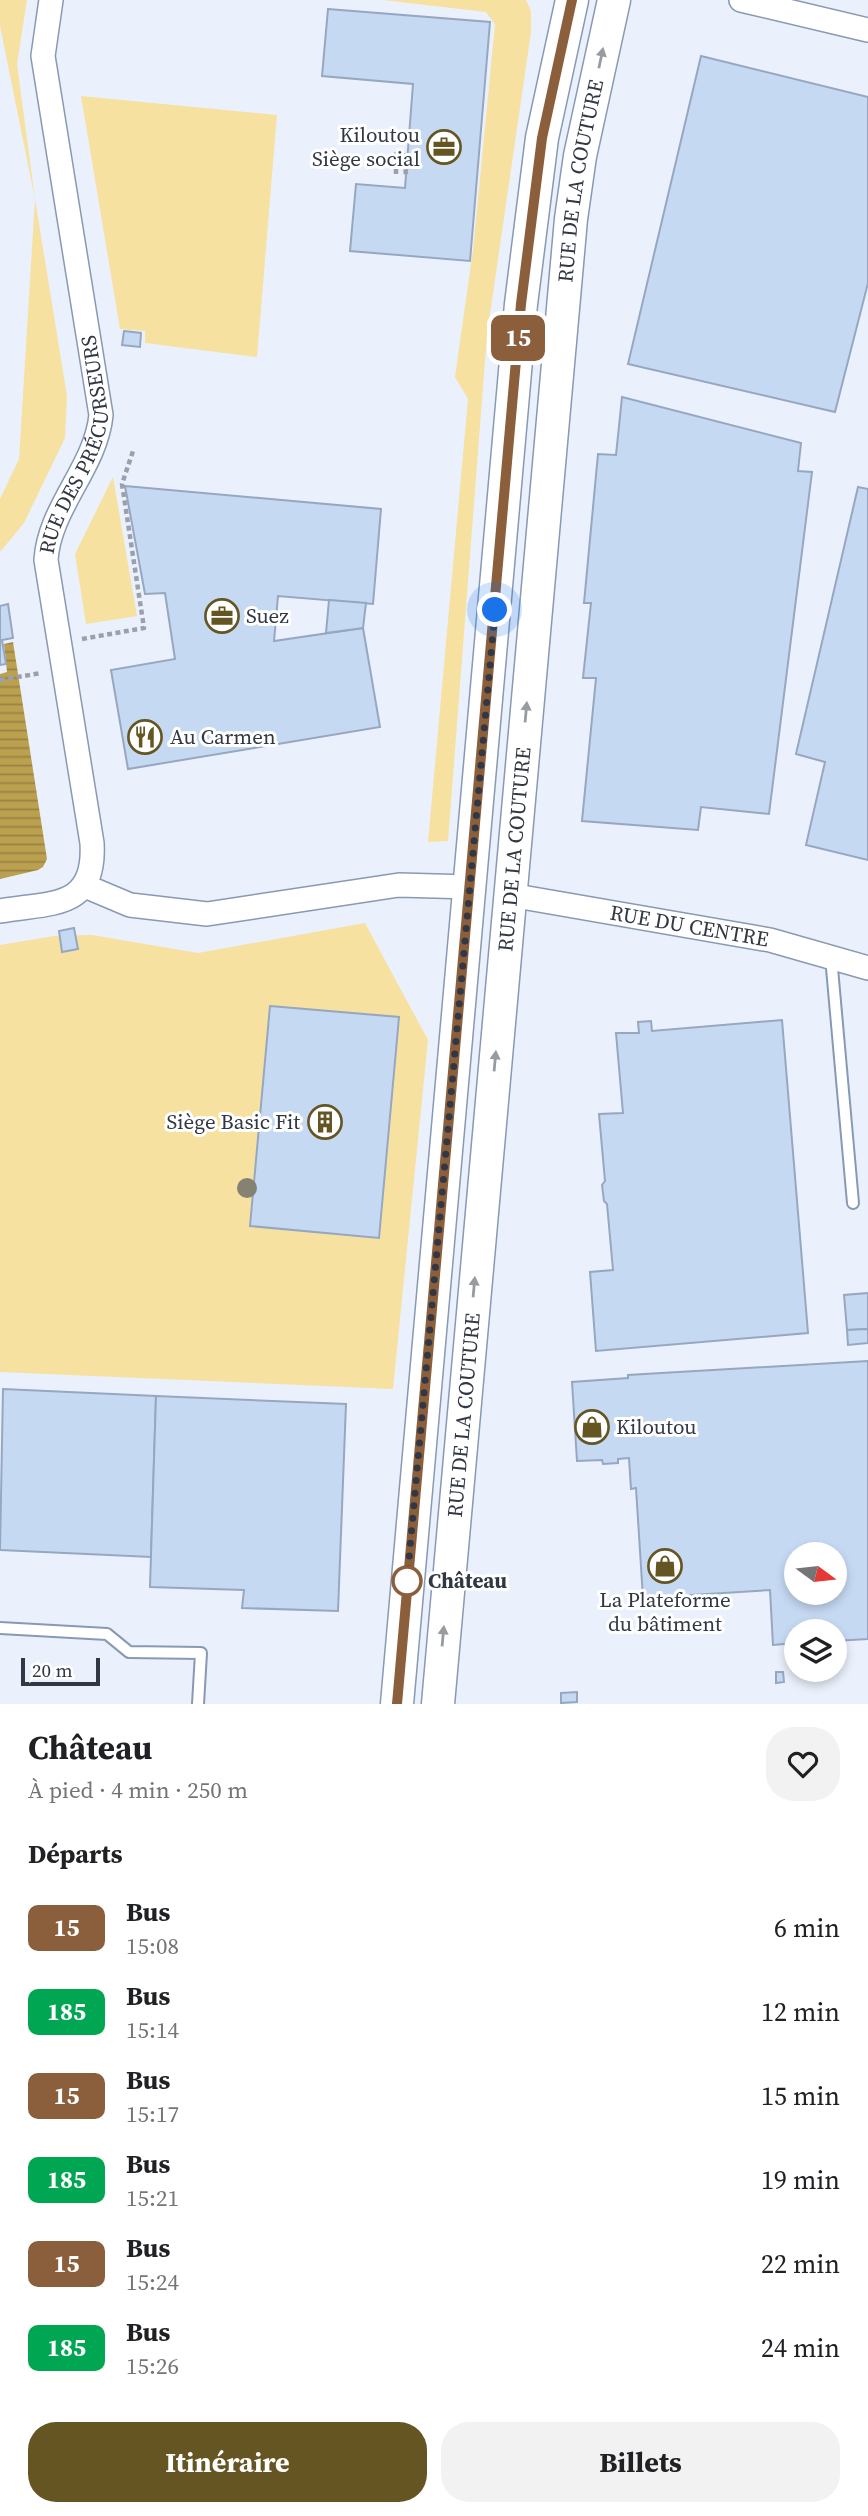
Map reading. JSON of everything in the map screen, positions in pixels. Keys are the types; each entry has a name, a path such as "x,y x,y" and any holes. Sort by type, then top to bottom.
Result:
{"street":[{"name":"RUE DES PRÉCURSEURS","path":"51,0 43,56 101,408 98,434 51,534 46,560 92,843 92,868 85,886"},
{"name":"RUE DE LA COUTURE","path":"397,1704 527,252 542,138 572,0"},
{"name":"RUE DE LA COUTURE","path":"438,1704 571,219 580,156 614,0"},
{"path":"741,0 868,30"},
{"path":"0,911 69,898 85,886 130,905 207,914 398,885 471,887"},
{"name":"RUE DU CENTRE","path":"510,895 770,940 868,968"}],"lane":[{"path":"831,957 853,1203"},
{"path":"0,1628 107,1634 129,1652 201,1653 198,1704"}],"path":[{"path":"396,174 396,155 404,155 406,175"},
{"path":"81,639 144,628 122,484 133,451"},
{"path":"0,680 31,675"}],"shaded area":[{"path":"0,0 27,0 17,64 35,199 0,26"},
{"path":"383,0 526,0 531,11 531,32 487,335 448,841 428,842 468,399 455,377 473,250 495,24 486,12"},
{"path":"81,96 277,115 257,357 145,343 145,331 120,329"},
{"path":"35,199 67,396 65,438 24,523 0,552 0,499 19,459"},
{"path":"113,477 137,616 86,624 75,554"},
{"path":"13,642 47,859 38,870 0,879 0,674 7,672 4,644"},
{"path":"365,923 428,1040 393,1389 0,1372 0,945 54,936 92,935 198,953"}],"building":[{"name":"Kiloutou Siège social","path":"328,9 490,22 470,261 350,251 356,184 405,188 413,84 322,76"},
{"path":"701,56 868,97 868,283 835,412 628,364"},
{"path":"124,331 141,333 140,347 122,345"},
{"path":"622,397 801,443 798,471 812,472 769,814 701,807 698,830 582,821 596,678 583,678 591,603 584,603 598,454 616,455"},
{"name":"Suez","path":"125,486 381,509 373,604 278,596 274,641 363,628 380,727 128,769 111,670 175,659 165,593 145,594"},
{"path":"858,487 868,489 868,860 806,845 825,762 796,754"},
{"path":"329,600 366,603 363,628 326,633"},
{"path":"8,604 13,638 2,640 6,664 0,665 0,606"},
{"path":"74,928 78,949 62,952 59,931"},
{"name":"Siège Basic Fit","path":"270,1006 399,1017 379,1238 250,1226"},
{"path":"782,1020 808,1333 596,1351 590,1272 613,1270 607,1204 604,1201 602,1185 605,1181 599,1114 623,1113 616,1033 639,1033 638,1022 651,1021 652,1031"},
{"path":"868,1293 868,1329 847,1330 844,1295"},
{"path":"868,1329 868,1343 848,1345 847,1330"},
{"path":"868,1361 868,1639 847,1640 847,1619 784,1619 784,1644 773,1645 770,1590 643,1598 636,1488 631,1489 629,1458 618,1459 618,1463 603,1464 602,1460 577,1461 572,1382 628,1378 628,1375"},
{"path":"3,1389 156,1396 151,1557 0,1550"},
{"path":"156,1396 346,1404 338,1611 242,1608 244,1590 150,1587"},
{"path":"776,1672 783,1672 784,1682 776,1683"},
{"path":"577,1692 577,1702 561,1703 561,1693"}],"bus line":[{"name":"15","path":"397,1704 521,304 542,138 572,0"}],"place":[{"name":"Kiloutou Siège social","path":"444,147"},
{"name":"Suez","path":"222,616"},
{"name":"Au Carmen","path":"145,737"},
{"name":"Siège Basic Fit","path":"325,1122"},
{"name":"Kiloutou","path":"592,1427"},
{"name":"La Plateforme du bâtiment","path":"665,1566"},
{"name":"Château","path":"407,1581"}],"route":[{"path":"407,1581 495,610"}]}
